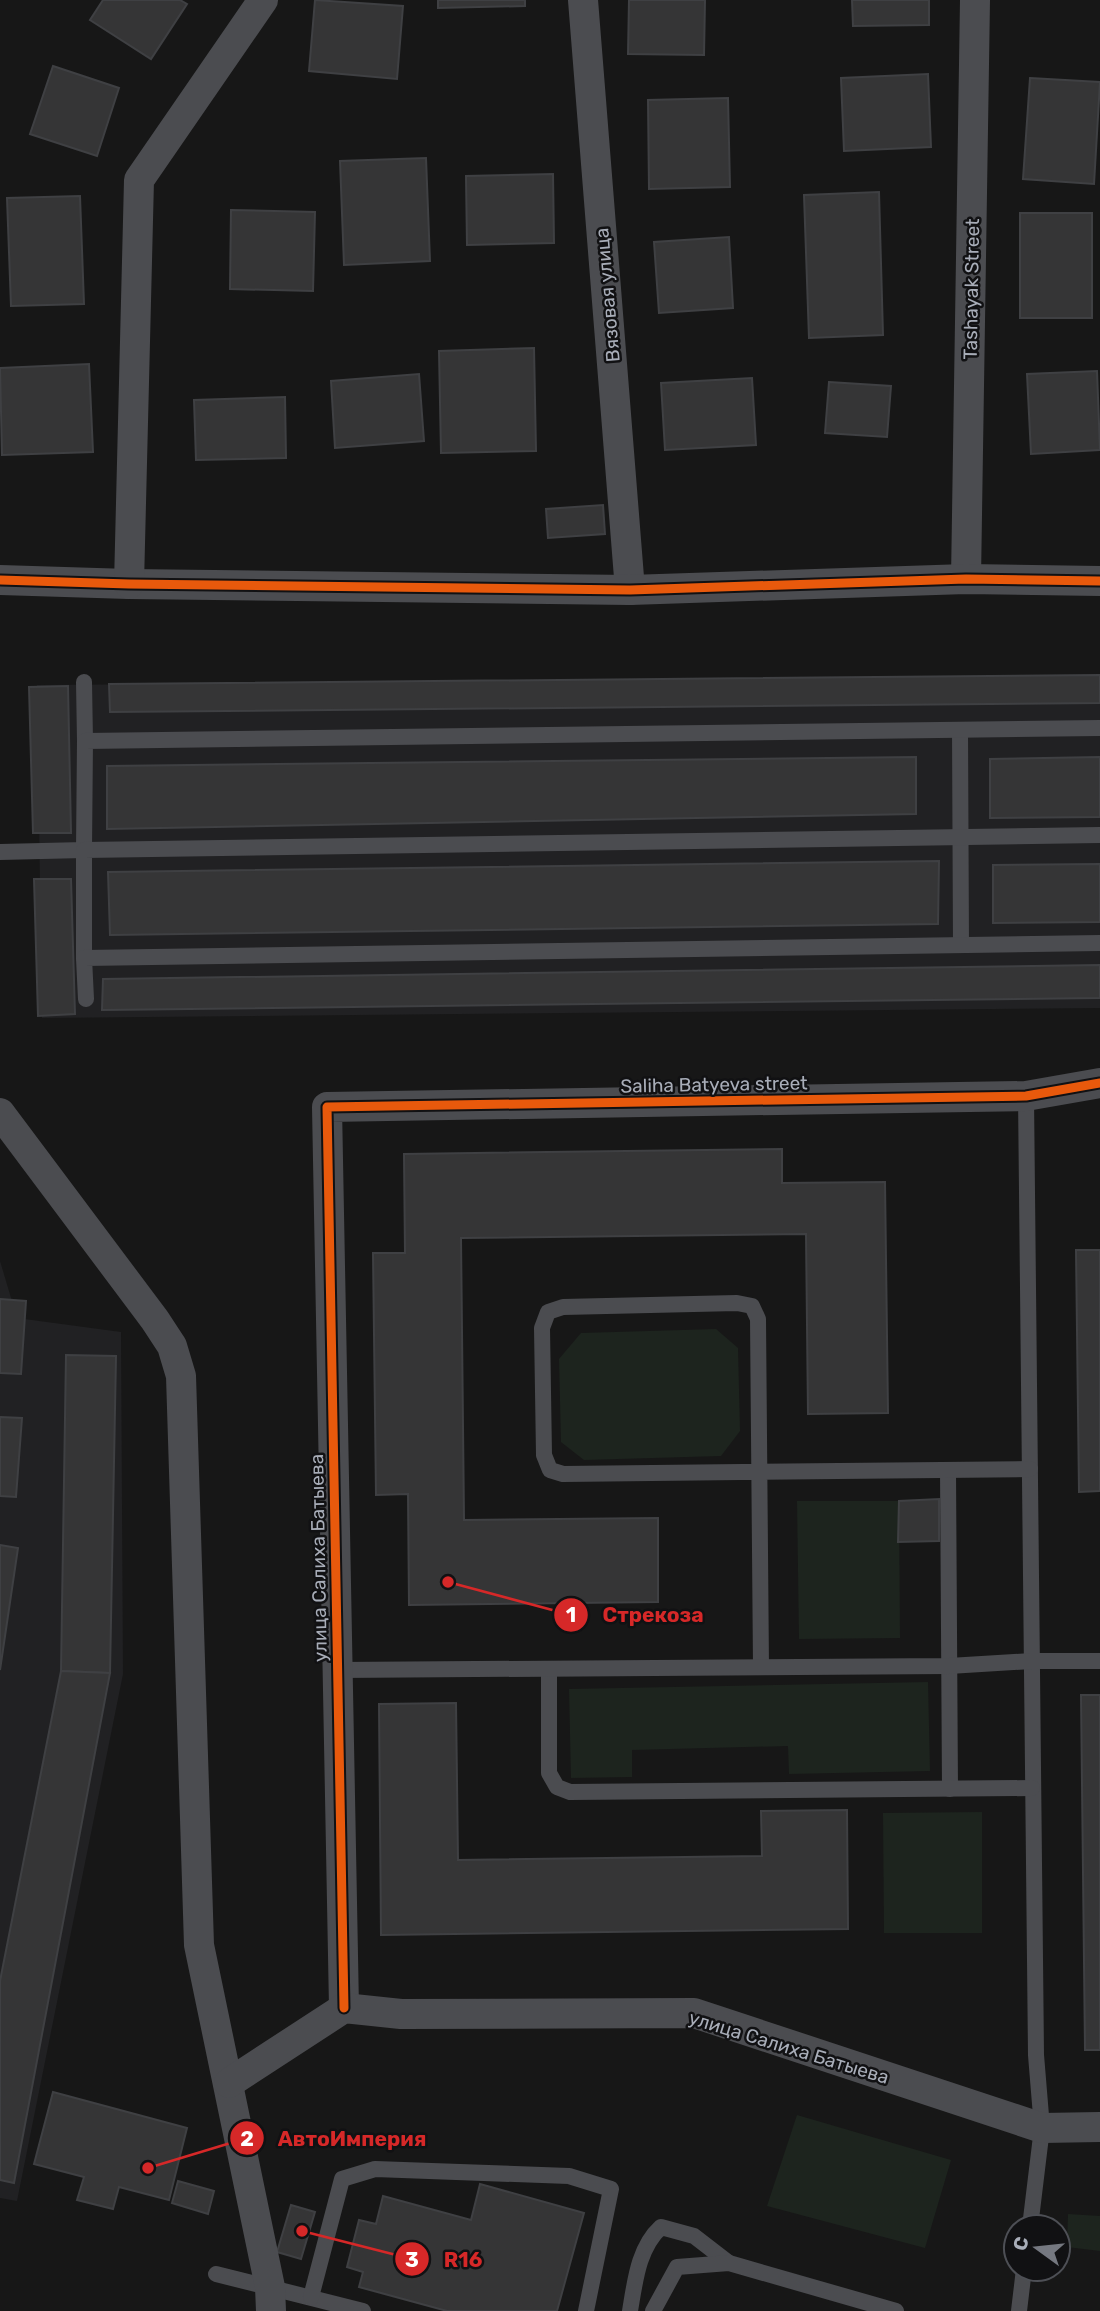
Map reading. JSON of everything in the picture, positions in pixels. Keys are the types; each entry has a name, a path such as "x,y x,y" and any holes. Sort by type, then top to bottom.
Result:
{"street":[{"path":"129,584 139,180 263,0"},
{"name":"Вязовая улица","path":"583,0 630,590"},
{"name":"Tashayak Street","path":"966,579 975,0"},
{"path":"0,580 630,590 966,579 1100,580"},
{"name":"Saliha Batyeva street","path":"338,1670 327,1107 1026,1097 1100,1083"},
{"path":"0,1113 155,1320 172,1346 181,1377 199,1945 229,2083 270,2299"},
{"name":"улица Салиха Батыева","path":"338,1670 344,2008 401,2014 694,2013 1042,2128 1100,2127"},
{"path":"229,2083 344,2008"}],"lane":[{"path":"84,682 86,999"},
{"path":"85,741 1100,728"},
{"path":"960,730 961,945"},
{"path":"0,852 1100,835"},
{"path":"85,958 1100,943"},
{"path":"1026,1097 1036,2055 1042,2128 1032,2213"},
{"path":"761,1667 760,1472 758,1318 752,1306 737,1303 563,1307 548,1312 542,1328 544,1455 550,1470 562,1474 760,1472 948,1470 1030,1469"},
{"path":"948,1470 950,1789"},
{"path":"338,1670 949,1666 1031,1661 1100,1661"},
{"path":"549,1669 550,1773 557,1787 570,1792 1032,1788"},
{"path":"311,2297 342,2179 374,2169 569,2176 611,2189 586,2311"},
{"path":"630,2311 637,2273 649,2237 661,2227 694,2235 729,2263"},
{"path":"653,2311 677,2267 729,2263 896,2311"},
{"path":"216,2274 270,2299 311,2297 363,2311"},
{"path":"1019,2311 1022,2283"}],"shaded area":[{"path":"1100,678 1100,1008 42,1018 37,685"},
{"path":"0,1261 17,1318 121,1332 123,1674 17,2201 0,2198"},
{"path":"716,1329 738,1348 740,1431 721,1456 584,1460 561,1442 559,1359 581,1333"},
{"path":"797,1501 899,1501 900,1638 799,1639"},
{"path":"928,1682 930,1771 789,1774 788,1746 632,1750 632,1777 571,1778 569,1689"},
{"path":"982,1812 982,1933 884,1933 883,1813"},
{"path":"797,2115 951,2160 925,2248 767,2206"},
{"path":"1072,2214 1100,2216 1100,2251 1072,2248"}],"building":[{"path":"103,0 180,0 187,4 151,59 90,20"},
{"path":"315,0 403,6 397,79 309,71"},
{"path":"438,0 525,0 525,6 438,8"},
{"path":"629,0 705,0 704,55 628,54"},
{"path":"852,0 929,0 929,25 853,26"},
{"path":"53,66 119,88 97,156 30,134"},
{"path":"928,74 931,147 844,151 841,78"},
{"path":"1030,78 1100,82 1094,184 1023,179"},
{"path":"728,98 730,187 649,189 648,100"},
{"path":"426,158 430,261 344,265 340,161"},
{"path":"553,174 554,243 467,245 466,176"},
{"path":"879,192 883,335 809,338 804,195"},
{"path":"80,196 84,304 11,306 7,198"},
{"path":"231,210 315,212 313,291 230,289"},
{"path":"1020,213 1092,213 1092,318 1020,318"},
{"path":"729,237 733,308 659,313 654,242"},
{"path":"534,348 536,451 441,453 439,351"},
{"path":"89,364 93,452 2,455 0,368"},
{"path":"1097,371 1100,450 1031,454 1027,374"},
{"path":"419,374 424,441 335,448 331,381"},
{"path":"752,378 756,445 665,450 661,383"},
{"path":"829,382 891,386 887,437 825,433"},
{"path":"285,397 286,458 196,460 194,400"},
{"path":"603,505 605,534 548,538 546,509"},
{"path":"1100,675 1100,703 110,712 109,684"},
{"path":"68,686 71,833 33,833 29,687"},
{"path":"916,757 916,814 107,829 107,766"},
{"path":"1100,757 1100,817 990,818 990,759"},
{"path":"939,861 938,924 110,935 108,872"},
{"path":"1100,864 1100,922 993,923 993,865"},
{"path":"34,879 71,879 75,1014 38,1016"},
{"path":"1100,965 1100,998 102,1010 103,979"},
{"path":"782,1149 782,1183 885,1182 888,1413 808,1414 806,1234 461,1238 464,1520 658,1518 658,1602 409,1605 408,1494 376,1495 373,1253 405,1253 404,1154"},
{"path":"1076,1250 1100,1250 1100,1491 1079,1492"},
{"path":"0,1299 26,1301 21,1374 0,1373"},
{"path":"66,1355 116,1356 110,1673 61,1671"},
{"path":"0,1417 22,1418 16,1497 0,1496"},
{"path":"939,1499 939,1541 898,1542 899,1501"},
{"path":"0,1545 18,1548 0,1670"},
{"path":"61,1671 110,1673 14,2183 0,2180 0,1981"},
{"path":"1081,1695 1100,1695 1100,2050 1085,2050"},
{"path":"456,1703 458,1860 762,1856 761,1811 847,1810 848,1929 381,1935 379,1704"},
{"path":"53,2092 187,2128 169,2200 119,2187 113,2209 77,2200 84,2177 34,2164"},
{"path":"178,2181 214,2191 208,2214 172,2203"},
{"path":"480,2184 584,2213 557,2311 447,2311 359,2287 363,2272 347,2267 359,2220 376,2224 383,2196 471,2220"},
{"path":"291,2205 315,2212 301,2259 277,2252"}],"cycle path":[{"path":"0,580 630,590 966,579 1100,581"},
{"path":"344,2008 327,1107 1026,1096 1100,1083"}],"place":[{"name":"Стрекоза","path":"448,1582"},
{"name":"АвтоИмперия","path":"148,2168"},
{"name":"R16","path":"302,2231"}]}
